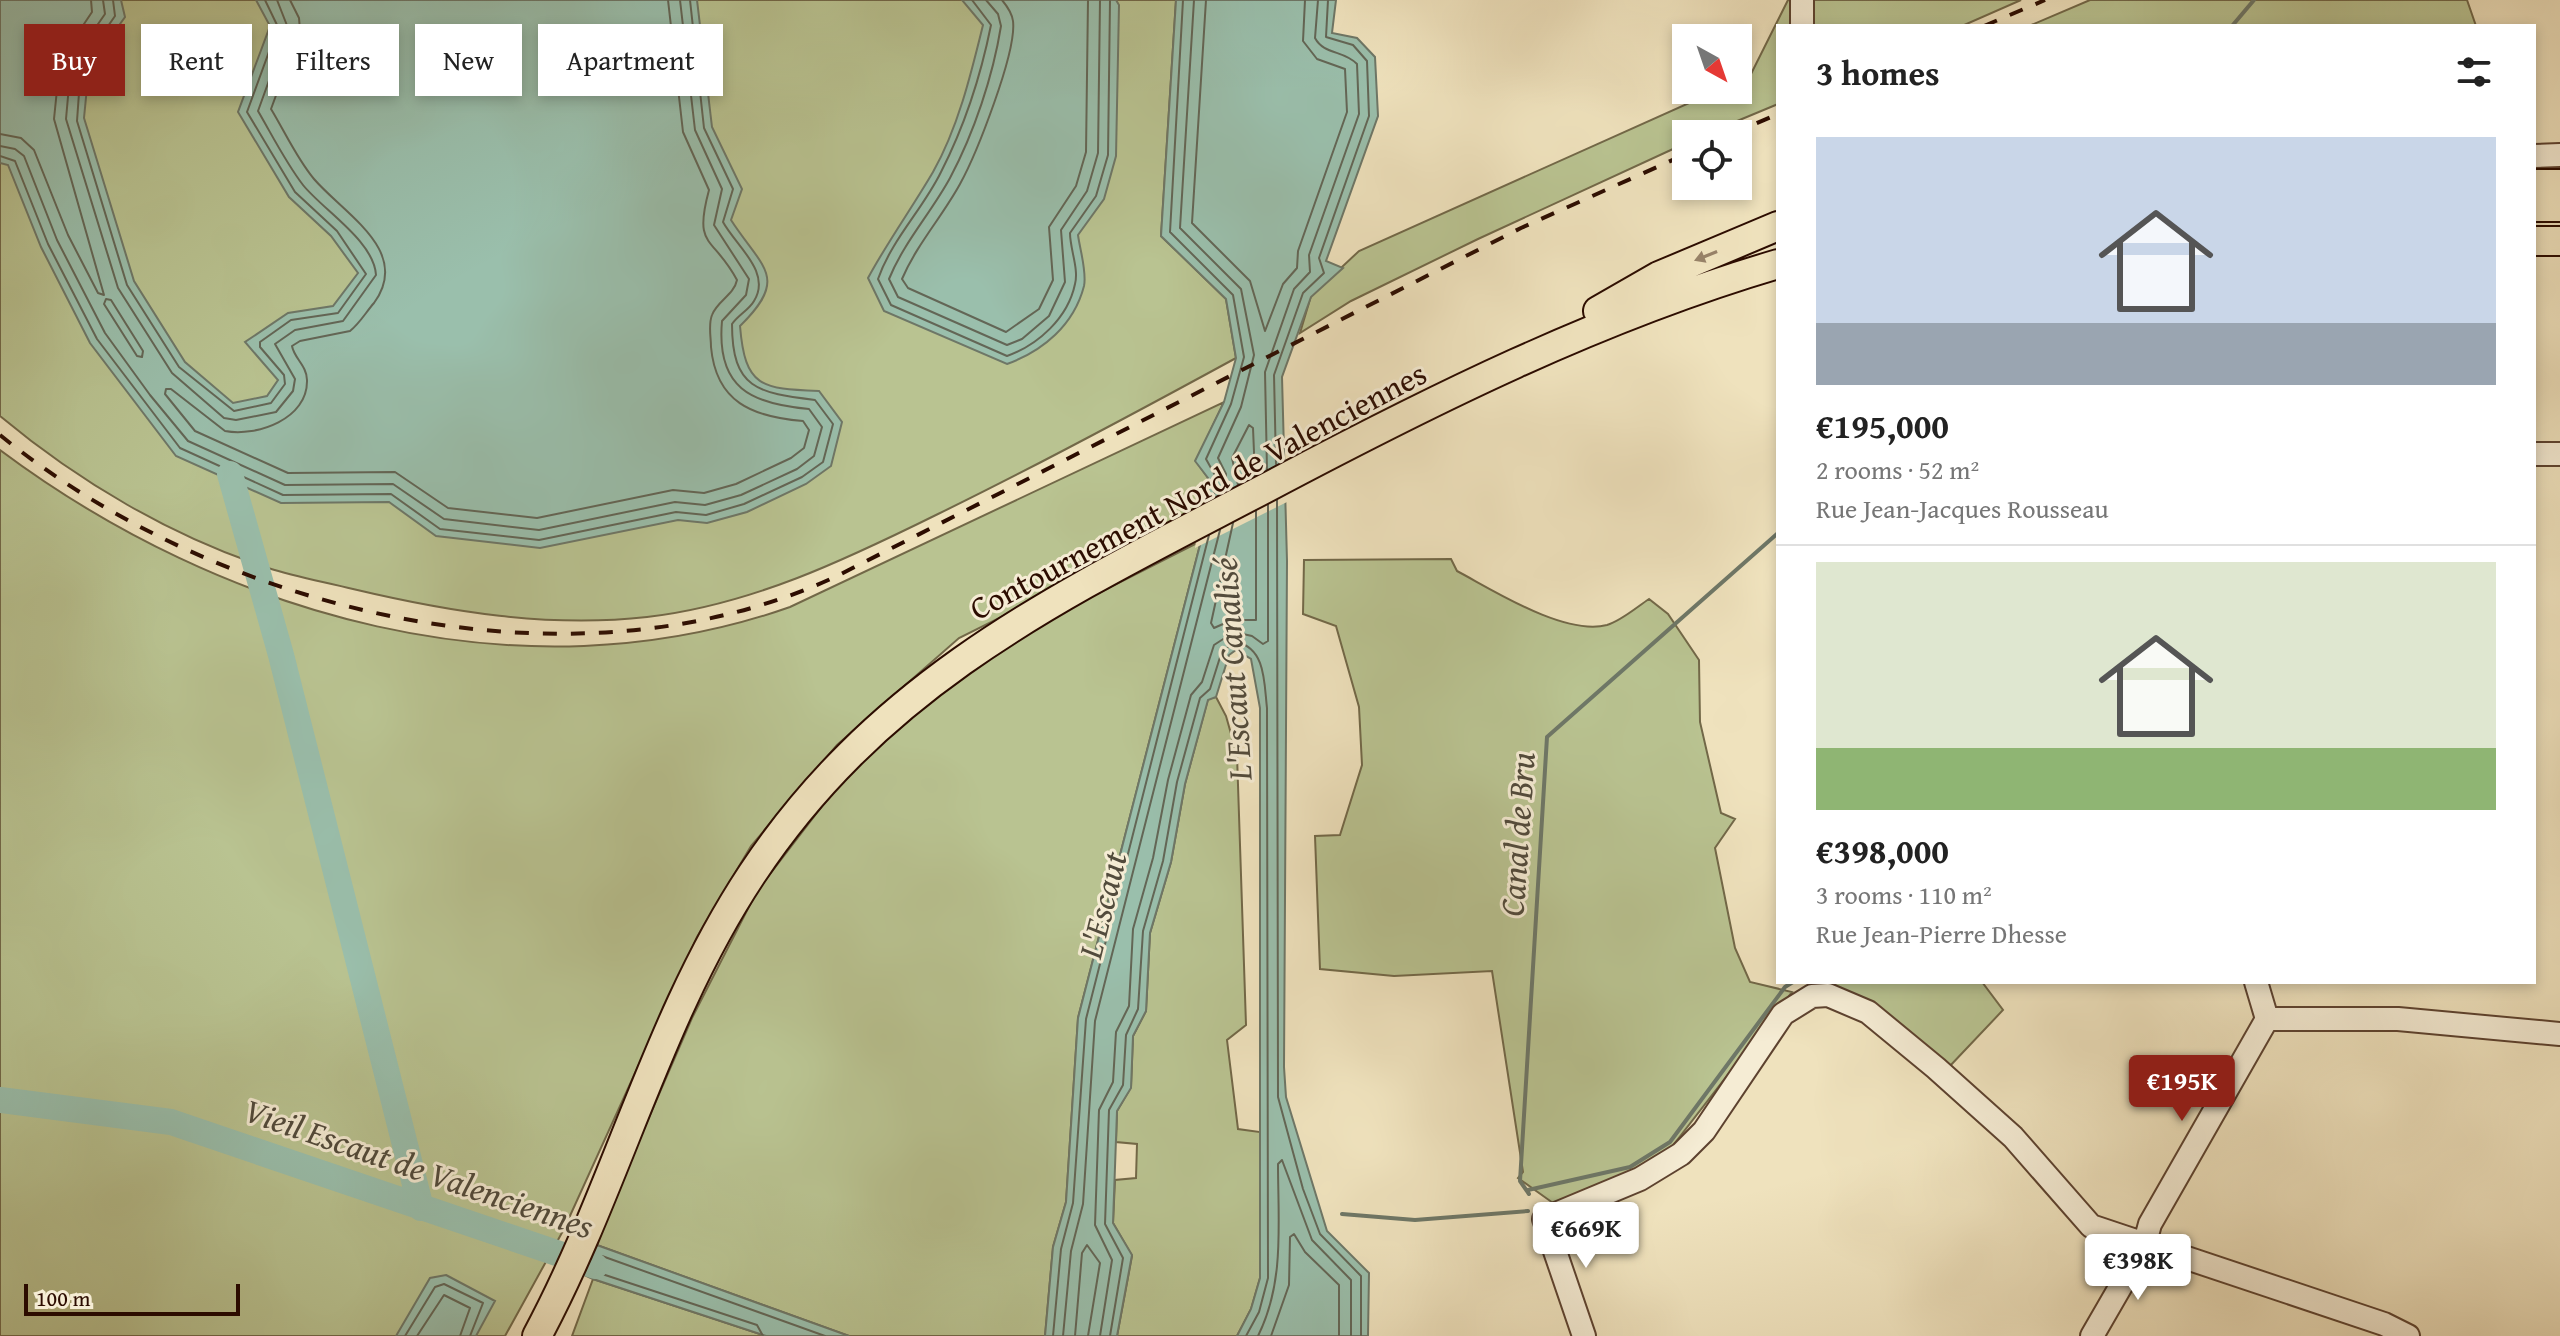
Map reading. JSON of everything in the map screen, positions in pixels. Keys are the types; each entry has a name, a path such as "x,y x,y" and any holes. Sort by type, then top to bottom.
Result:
{"main road":[{"path":"2536,184 2560,184"},
{"path":"2536,207 2560,207"},
{"path":"1508,367 1645,283 1776,227"},
{"path":"2536,241 2560,241"},
{"name":"Contournement Nord de Valenciennes","path":"537,1336 558,1294 693,973 742,889 790,821 864,740 943,671 1022,619 1152,548 1320,459 1508,367 1637,310 1776,265"}],"street":[{"path":"1802,0 1802,24"},
{"path":"2536,156 2560,155"},
{"path":"2536,454 2560,454"},
{"path":"2092,1336 2144,1246 2150,1224 2267,1019 2257,984"},
{"path":"1584,1336 1544,1219 1640,1179 1687,1149 1704,1131 1783,1014 1805,999 1820,995 1857,1006 1915,1050 2013,1137 2091,1226 2341,1310 2408,1336"},
{"path":"2267,1019 2398,1019 2560,1034"}],"shaded area":[{"path":"0,0 1176,0 1161,236 1226,299 1236,358 976,495 868,548 797,578 686,611 610,620 499,616 389,597 279,571 196,540 94,485 0,416"},
{"path":"1788,0 2021,0 1967,24 1776,24"},
{"path":"2090,0 2467,0 2475,24 2034,24"},
{"path":"1776,24 1776,105 1740,120 1672,120 1672,149 1351,301 1300,333 1311,296 1359,251 1687,104 1752,104 1752,72"},
{"path":"1224,402 1196,461 1208,478 1204,516 959,638 837,745 751,846 697,937 564,1229 505,1336 0,1336 0,450 87,508 179,558 276,598 377,626 480,643 584,646 688,634 790,607"},
{"path":"1201,541 1078,1018 1066,1202 1053,1247 1045,1336 849,1336 594,1244 692,1018 757,891 836,788 897,726 966,672 1075,605"},
{"path":"1451,559 1457,571 1529,609 1570,624 1590,627 1607,625 1649,599 1668,614 1699,660 1700,722 1721,813 1735,819 1715,848 1735,948 1750,982 1792,992 1671,1148 1631,1175 1553,1203 1518,1178 1523,1172 1492,971 1394,976 1320,969 1315,836 1340,835 1362,765 1359,707 1336,626 1303,614 1304,560"},
{"path":"1216,697 1226,716 1237,755 1246,1025 1227,1040 1238,1129 1260,1132 1260,1278 1251,1309 1237,1336 1117,1336 1132,1256 1113,1223 1115,1180 1136,1178 1137,1144 1116,1142 1117,1111 1131,1087 1133,1036 1146,1011 1150,933 1171,862 1185,784 1208,699"},
{"path":"1833,984 1984,984 2003,1010 1948,1068 1893,1020"},
{"path":"593,1279 766,1336 572,1336"}],"water":[{"path":"0,0 121,0 125,17 120,24 24,24 24,96 86,96 84,118 134,281 185,362 233,403 267,396 278,380 245,342 288,313 333,306 358,273 331,236 289,197 238,112 244,96 252,96 252,74 268,31 268,96 399,96 399,24 269,24 256,0 697,0 700,24 538,24 538,96 708,96 712,127 742,189 731,220 766,273 764,296 740,326 746,362 760,381 770,386 819,391 842,422 831,466 806,484 747,512 707,523 678,520 540,548 436,536 389,502 281,503 176,456 90,343 41,247 8,165 0,163"},
{"path":"962,0 1116,0 1119,5 1116,156 1104,199 1078,235 1084,286 1073,313 1055,335 1033,352 1007,364 884,311 868,278 933,172 957,119 983,25"},
{"path":"1176,0 1336,0 1332,33 1357,38 1375,57 1378,116 1326,261 1343,268 1311,297 1282,377 1287,561 1286,1097 1327,1231 1369,1273 1368,1336 1237,1336 1251,1309 1260,1278 1260,708 1251,659 1236,650 1229,655 1216,697 1208,700 1185,784 1171,862 1150,933 1146,1011 1133,1036 1131,1088 1117,1111 1113,1223 1132,1255 1117,1336 1045,1336 1053,1247 1066,1202 1078,1018 1201,541 1208,478 1195,461 1224,402 1236,358 1226,299 1161,236"},
{"path":"594,1244 849,1336 766,1336 593,1279 582,1274"},
{"path":"446,1275 495,1301 476,1336 396,1336 430,1278"}],"pier":[{"path":"1288,460 1289,501 1195,548 1201,505"}],"waterway":[{"name":"Canal de Bru","path":"2234,24 2254,0"},
{"path":"230,474 281,655 421,1208"},
{"name":"Canal de Bru","path":"1529,1194 1520,1181 1547,737 1776,535"},
{"name":"Canal de Bru","path":"1528,1190 1630,1167 1670,1142 1790,984"},
{"name":"Vieil Escaut de Valenciennes","path":"0,1100 171,1122 595,1266"},
{"path":"1342,1214 1415,1220 1528,1211"}],"railway":[{"path":"1989,24 2045,0"},
{"path":"1752,125 1776,115"},
{"path":"0,435 88,497 186,549 292,590 402,618 514,632 626,631 735,613 837,576 1521,228 1672,160"}],"water label":[{"name":"L'Escaut Canalisé","path":"1232,669"},
{"name":"L'Escaut","path":"1102,905"}]}
